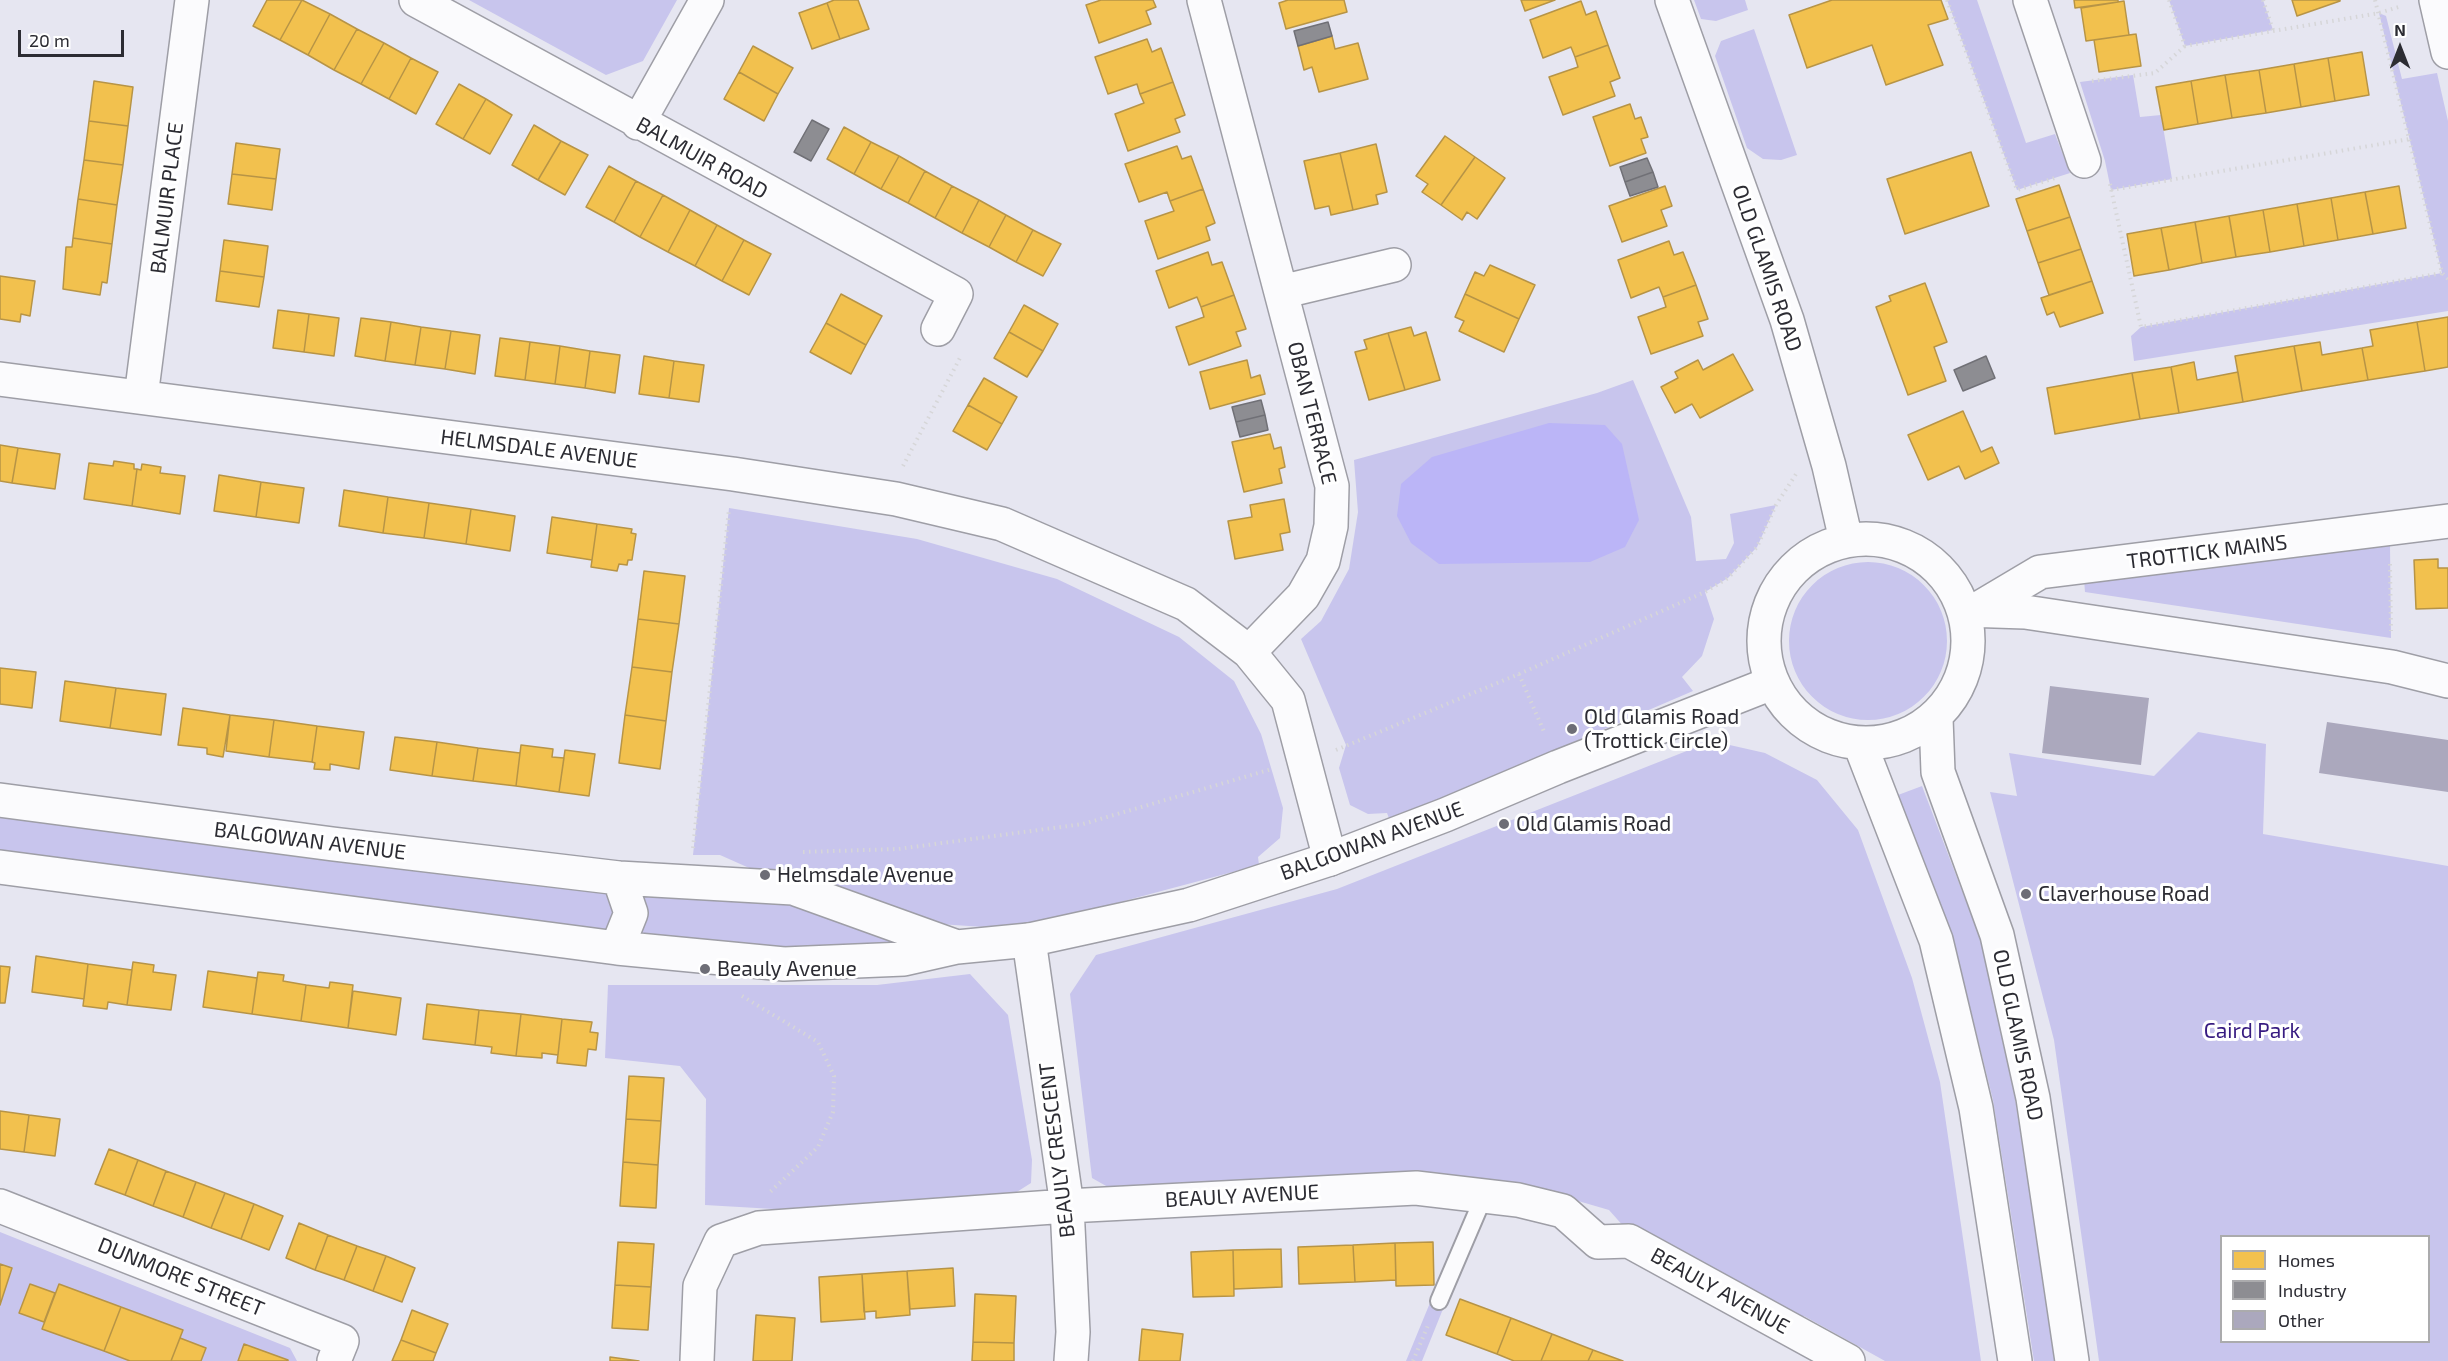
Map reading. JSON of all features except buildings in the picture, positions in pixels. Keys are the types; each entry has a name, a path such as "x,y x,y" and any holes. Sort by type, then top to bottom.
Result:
{"street":[{"name":"BALMUIR PLACE","path":"141,397 192,0"},
{"name":"BALMUIR ROAD","path":"416,0 638,123 956,294 938,329"},
{"path":"638,123 707,0"},
{"name":"OBAN TERRACE","path":"1204,0 1332,486 1331,526 1323,561 1303,596 1249,652"},
{"name":"OLD GLAMIS ROAD","path":"1672,0 1787,320 1829,466 1846,540"},
{"path":"2030,0 2084,172"},
{"path":"2424,2 2448,52"},
{"path":"1281,292 1394,265"},
{"name":"HELMSDALE AVENUE","path":"0,378 733,474 896,499 1002,524 1099,564 1186,604 1249,652 1288,700 1330,859"},
{"name":"TROTTICK MAINS","path":"1970,610 2040,572 2448,521"},
{"path":"1882,539 1915,550 1940,569 1970,610 1970,639 1966,668 1954,694 1936,718 1900,738 1860,744 1825,736 1793,715 1772,682 1763,648 1767,613 1783,580 1809,555 1846,540 1882,539"},
{"path":"1970,610 2025,612 2392,667 2448,681"},
{"name":"BALGOWAN AVENUE","path":"0,867 617,948 784,964 904,959 957,947 1029,940 1188,905 1330,859 1445,815 1558,767 1772,682"},
{"name":"OLD GLAMIS ROAD","path":"1936,718 1938,771 1997,934 2033,1098 2072,1361"},
{"path":"1860,744 1936,940 1976,1108 2015,1361"},
{"name":"BALGOWAN AVENUE","path":"0,801 620,878 793,888 957,947"},
{"path":"617,948 631,913 620,878"},
{"name":"BEAULY CRESCENT","path":"1029,940 1067,1206 1073,1332 1071,1361"},
{"name":"BEAULY AVENUE","path":"697,1361 700,1286 721,1241 759,1228 1067,1206 1416,1188 1518,1200 1563,1211 1598,1242 1629,1241 1848,1361"},
{"name":"DUNMORE STREET","path":"0,1206 342,1341 334,1361"}],"lane":[{"path":"1439,1301 1484,1196"}],"path":[{"path":"1947,0 2017,190 2084,172 2111,190 2410,139"},
{"path":"2169,0 2185,46"},
{"path":"2263,0 2273,30"},
{"path":"2375,0 2442,273 2448,279"},
{"path":"2058,84 2155,73 2185,46 2379,13 2424,2"},
{"path":"2111,190 2141,327 2442,273"},
{"path":"896,499 903,464 962,353 933,339 938,329"},
{"path":"791,853 898,849 1083,824 1304,763 1519,674 1705,592 1728,578 1757,547 1776,505 1796,474 1829,466"},
{"path":"693,855 733,474"},
{"path":"2389,530 2392,667"},
{"path":"1519,674 1558,767"},
{"path":"740,995 818,1042 834,1076 833,1112 818,1147 768,1195"},
{"path":"1413,1361 1439,1301"}],"green space":[{"path":"469,0 677,0 643,61 606,75"},
{"path":"1694,0 1745,0 1748,10 1716,21 1701,19"},
{"path":"1947,0 1977,0 2026,143 2055,134 2070,173 2017,190"},
{"path":"2169,0 2263,0 2273,30 2185,46"},
{"path":"2379,13 2386,16 2402,79 2437,73 2448,121 2448,311 2134,361 2131,336 2141,327 2442,273"},
{"path":"1754,29 1797,155 1781,160 1763,159 1747,148 1715,56 1721,41"},
{"path":"2133,75 2140,117 2161,115 2172,179 2111,190 2105,161 2080,82"},
{"path":"1633,380 1691,517 1696,561 1726,559 1734,543 1730,514 1776,505 1757,547 1728,578 1705,592 1714,619 1702,656 1682,677 1693,691 1390,821 1387,813 1368,814 1350,805 1339,768 1346,745 1301,639 1321,621 1349,569 1358,512 1354,460 1597,393"},
{"path":"729,508 917,539 1057,579 1179,637 1234,681 1261,734 1283,808 1280,838 1258,857 1259,865 1079,913 999,928 924,923 765,875 720,855 693,855"},
{"path":"2390,544 2391,638 2085,592 2084,579"},
{"path":"1868,562 1898,568 1924,585 1941,611 1947,641 1941,671 1924,697 1898,714 1868,720 1838,714 1812,697 1795,671 1789,641 1795,611 1812,585 1838,568"},
{"name":"Caird Park","path":"2198,732 2266,744 2263,834 2448,866 2448,1361 2099,1361 2054,1040 1990,792 2017,796 2009,753 2154,776"},
{"path":"1712,741 1765,753 1817,780 1858,830 1912,978 1940,1082 1981,1361 1885,1361 1804,1316 1791,1318 1625,1228 1609,1210 1520,1184 1115,1191 1092,1178 1070,994 1096,955 1337,889"},
{"path":"1922,786 1980,938 2015,1098 2056,1361 2034,1361 1993,1100 1954,943 1898,795"},
{"path":"0,811 605,887 618,897 612,927 597,935 0,858"},
{"path":"638,890 784,898 905,939 904,949 785,952 635,938"},
{"path":"970,974 1008,1015 1032,1160 1031,1183 1012,1195 791,1210 705,1205 706,1099 680,1066 605,1058 608,985 877,985"},
{"path":"0,1232 290,1348 297,1361 0,1361"},
{"path":"1432,1298 1445,1304 1422,1361 1406,1361"}],"shaded area":[{"path":"1549,423 1605,425 1622,444 1639,520 1625,547 1590,562 1439,564 1411,543 1397,516 1401,484 1432,457"}],"place":[{"name":"Old Glamis Road (Trottick Circle)","path":"1572,729"},
{"name":"Old Glamis Road","path":"1504,824"},
{"name":"Helmsdale Avenue","path":"765,875"},
{"name":"Claverhouse Road","path":"2026,894"},
{"name":"Beauly Avenue","path":"705,969"}]}
